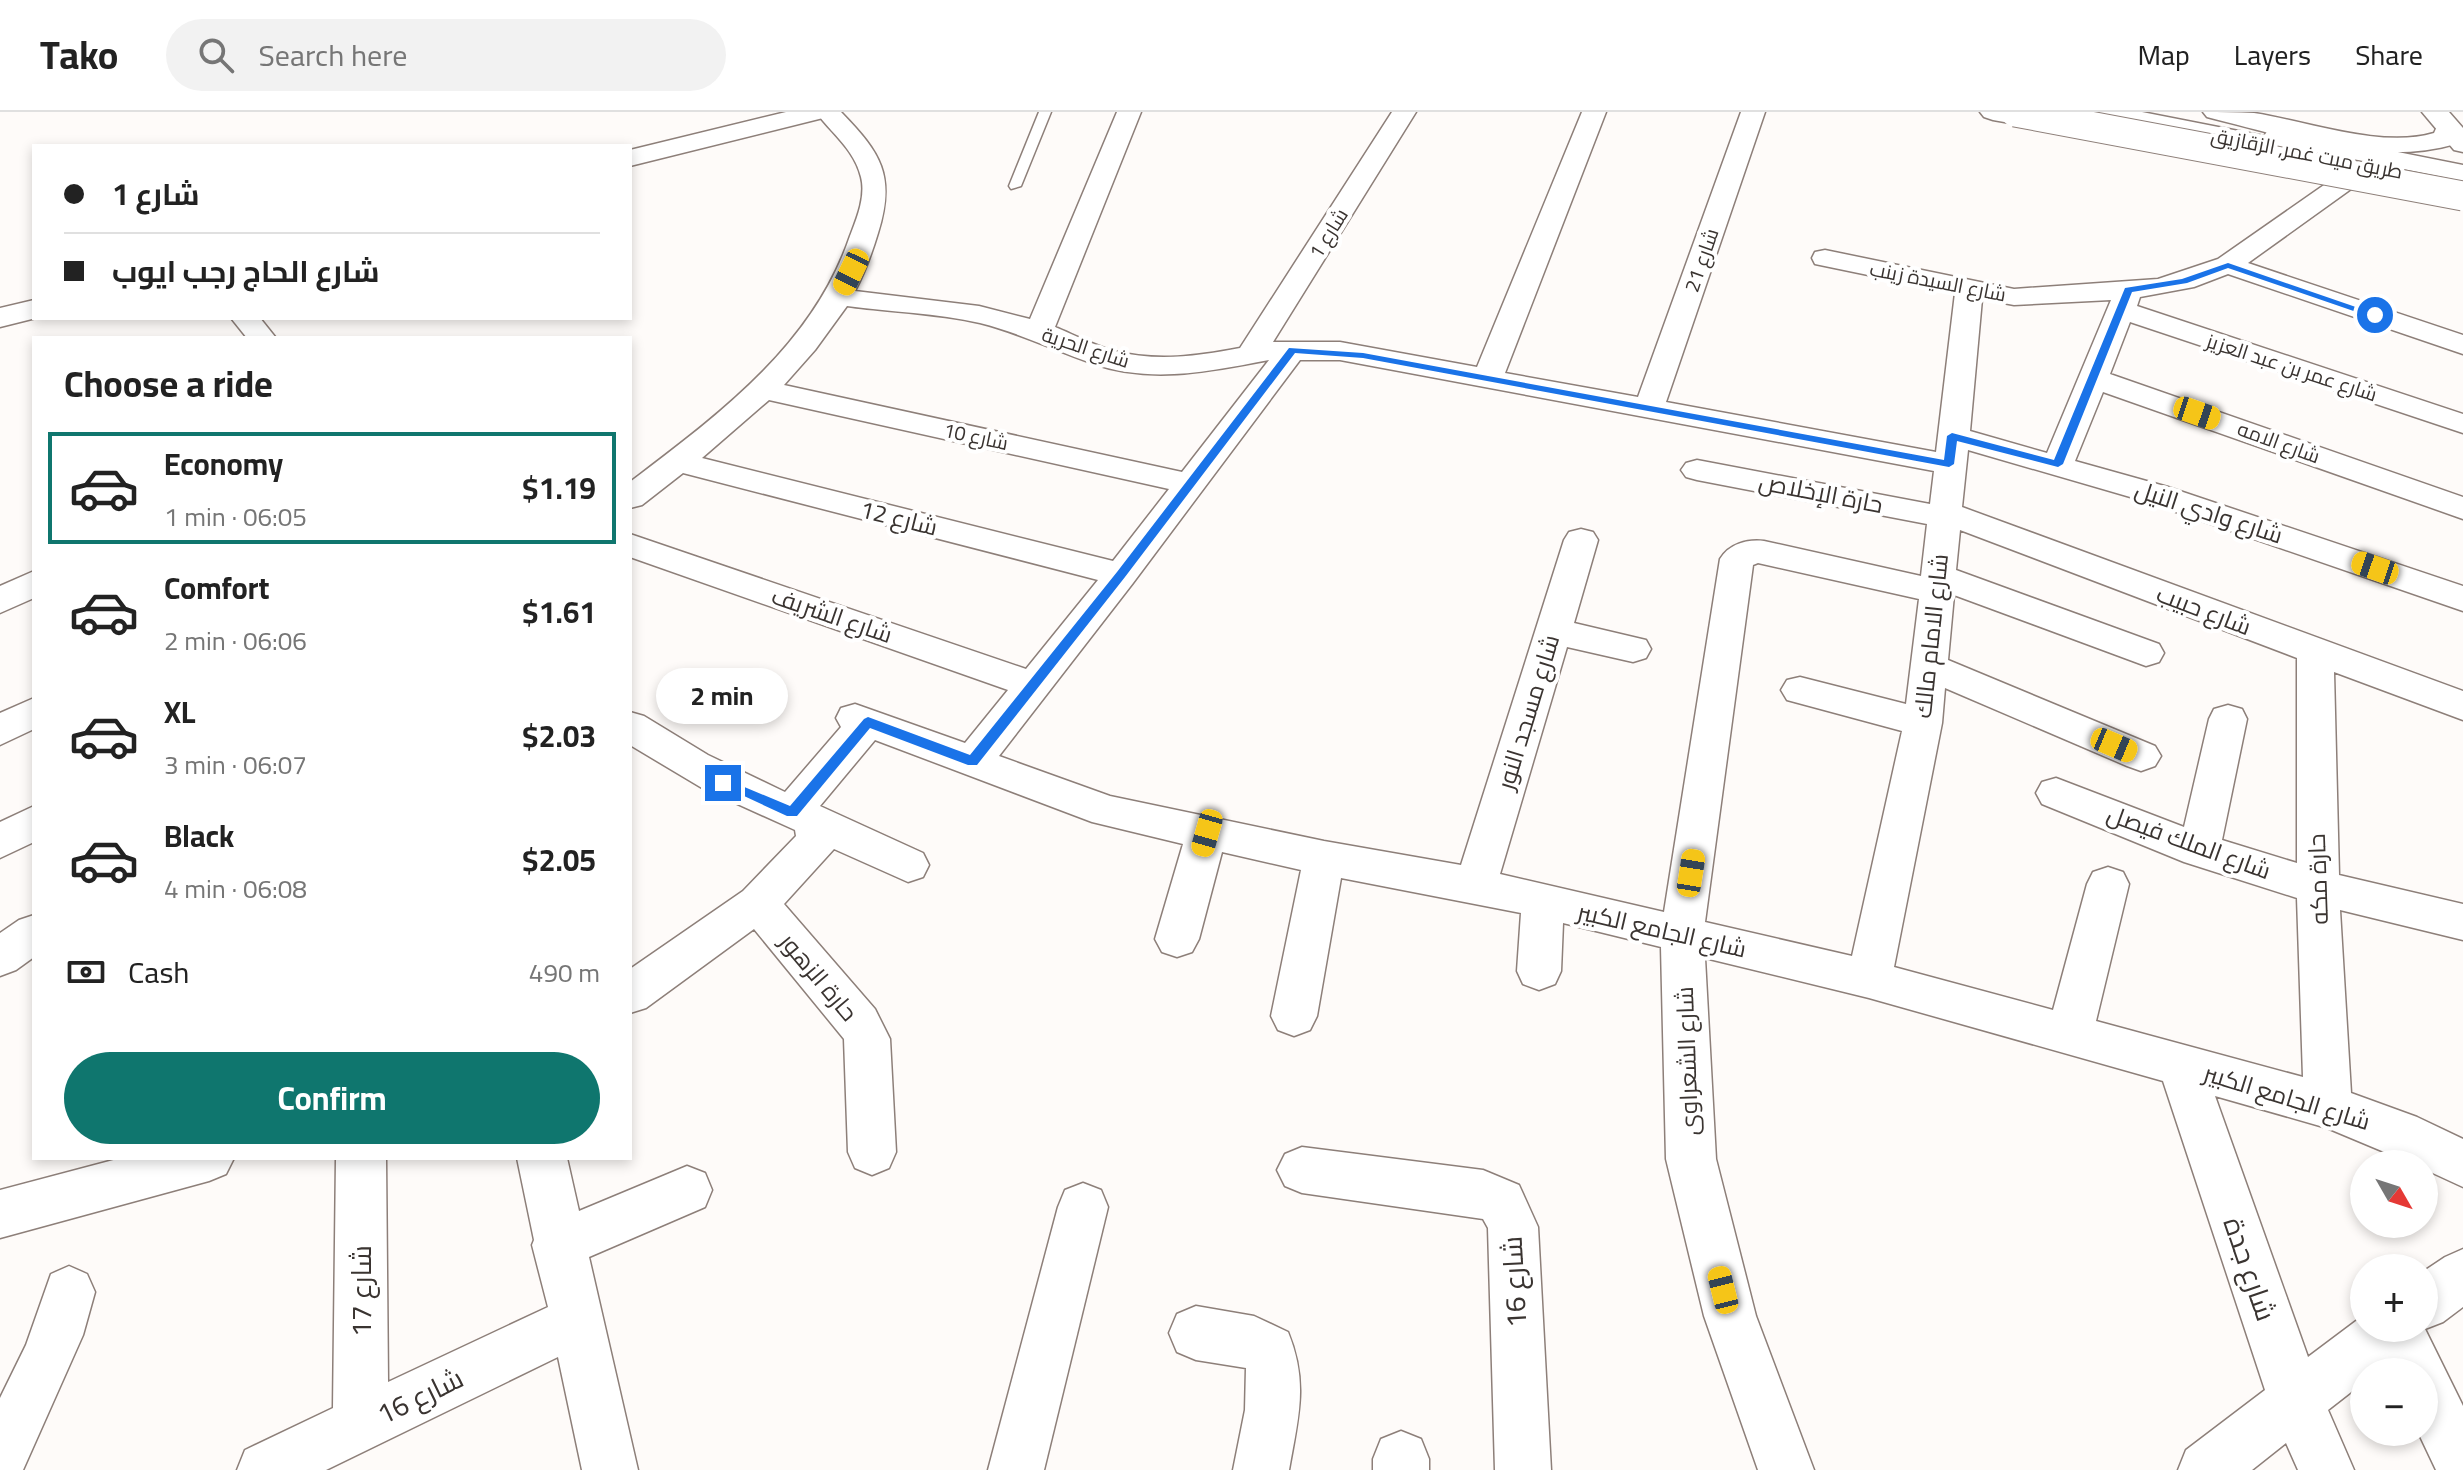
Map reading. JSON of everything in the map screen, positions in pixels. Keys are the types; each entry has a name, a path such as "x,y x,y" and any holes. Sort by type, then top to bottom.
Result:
{"main road":[{"path":"607,144 740,112"},
{"path":"632,158 818,112"},
{"path":"1993,112 2356,174 2463,199"},
{"path":"2015,112 2463,199"},
{"name":"طريق ميت غمر, الزقازيق","path":"2103,112 2463,184"},
{"name":"طريق ميت غمر, الزقازيق","path":"2158,112 2463,171"},
{"path":"2216,112 2385,144 2412,146 2439,142 2446,138 2449,128"},
{"path":"2412,146 2463,171"},
{"path":"0,295 32,287"},
{"path":"0,318 32,310"}],"street":[{"path":"632,496 761,389 797,354 839,297 863,247 873,202 874,179 862,148 828,112"},
{"path":"1039,331 1129,112"},
{"name":"شارع 1","path":"1251,354 1404,112"},
{"path":"1488,378 1594,112"},
{"name":"شارع 21","path":"1649,408 1753,112"},
{"name":"شارع السيدة زينب","path":"1825,258 1969,289 2031,297 2125,300 2228,265 2356,174"},
{"path":"2228,265 2463,345"},
{"name":"شارع الامام مالك","path":"1869,979 1923,723 1969,289"},
{"name":"شارع الحرية","path":"839,297 979,314 1039,331 1106,358 1146,365 1190,366 1251,354 1292,350 1340,351 1649,408 1950,450"},
{"path":"2058,464 2125,300"},
{"name":"شارع عمر بن عبد العزيز","path":"2125,300 2463,424"},
{"path":"247,320 260,336"},
{"path":"973,761 1121,575 1292,350"},
{"name":"شارع الامه","path":"2093,378 2463,509"},
{"name":"شارع 10","path":"761,389 1191,484"},
{"name":"شارع وادي النيل","path":"1950,450 2058,464 2156,494 2463,599"},
{"name":"شارع 12","path":"676,461 1121,575"},
{"name":"حارة الإخلاص","path":"1697,470 1944,514"},
{"name":"شارع حبيب","path":"1944,514 2463,706"},
{"name":"شارع مسجد النور","path":"1476,885 1581,540"},
{"name":"شارع الشريف","path":"632,546 1033,685"},
{"name":"شارع الشعراوى","path":"1786,1470 1730,1316 1691,1159 1682,934 1737,559 1744,553 1764,552 1937,584"},
{"path":"0,601 32,584"},
{"path":"1937,584 2146,653"},
{"path":"1552,631 1633,649"},
{"name":"حارة مكه","path":"2315,652 2318,887 2328,1106"},
{"path":"1928,666 2141,756"},
{"path":"1800,690 1923,723"},
{"path":"0,731 32,713"},
{"path":"2199,850 2228,719"},
{"name":"شارع الجامع الكبير","path":"800,816 861,720 1106,811 1324,858 1476,885 1869,979 2328,1106 2400,1133 2463,1164"},
{"path":"632,727 664,750 723,783 908,865"},
{"name":"شارع الملك فيصل","path":"2056,793 2199,850 2318,887 2463,922"},
{"path":"632,993 758,903 816,843 816,825 800,816"},
{"path":"0,842 32,823"},
{"path":"1177,939 1207,833"},
{"path":"1294,1016 1324,858"},
{"path":"2070,1034 2108,884"},
{"path":"1539,971 1543,901"},
{"name":"حارة الزهور","path":"758,903 859,1023 867,1039 872,1152"},
{"path":"0,957 32,934"},
{"name":"شارع جدة","path":"2181,1065 2296,1401 2326,1470"},
{"path":"0,1214 202,1160"},
{"name":"شارع 17","path":"361,1160 361,1424"},
{"path":"542,1160 558,1245 610,1470"},
{"name":"شارع 16","path":"1302,1170 1483,1194 1501,1202 1513,1227 1523,1470"},
{"path":"558,1245 687,1190"},
{"path":"1016,1470 1083,1207"},
{"path":"2438,1293 2463,1275"},
{"path":"0,1457 42,1374 62,1323 69,1292"},
{"name":"شارع 16","path":"265,1470 576,1321"},
{"path":"1196,1333 1254,1343 1269,1351 1275,1366 1274,1386 1261,1470"},
{"path":"2206,1470 2372,1342"},
{"path":"2438,1413 2461,1459"}],"lane":[{"path":"1015,186 1045,112"}],"route":[{"path":"723,783 792,812 868,722 973,761 1121,575 1292,350 1340,351 1949,464 1952,436 2058,464 2129,290 2184,281 2228,265 2375,315"}]}
